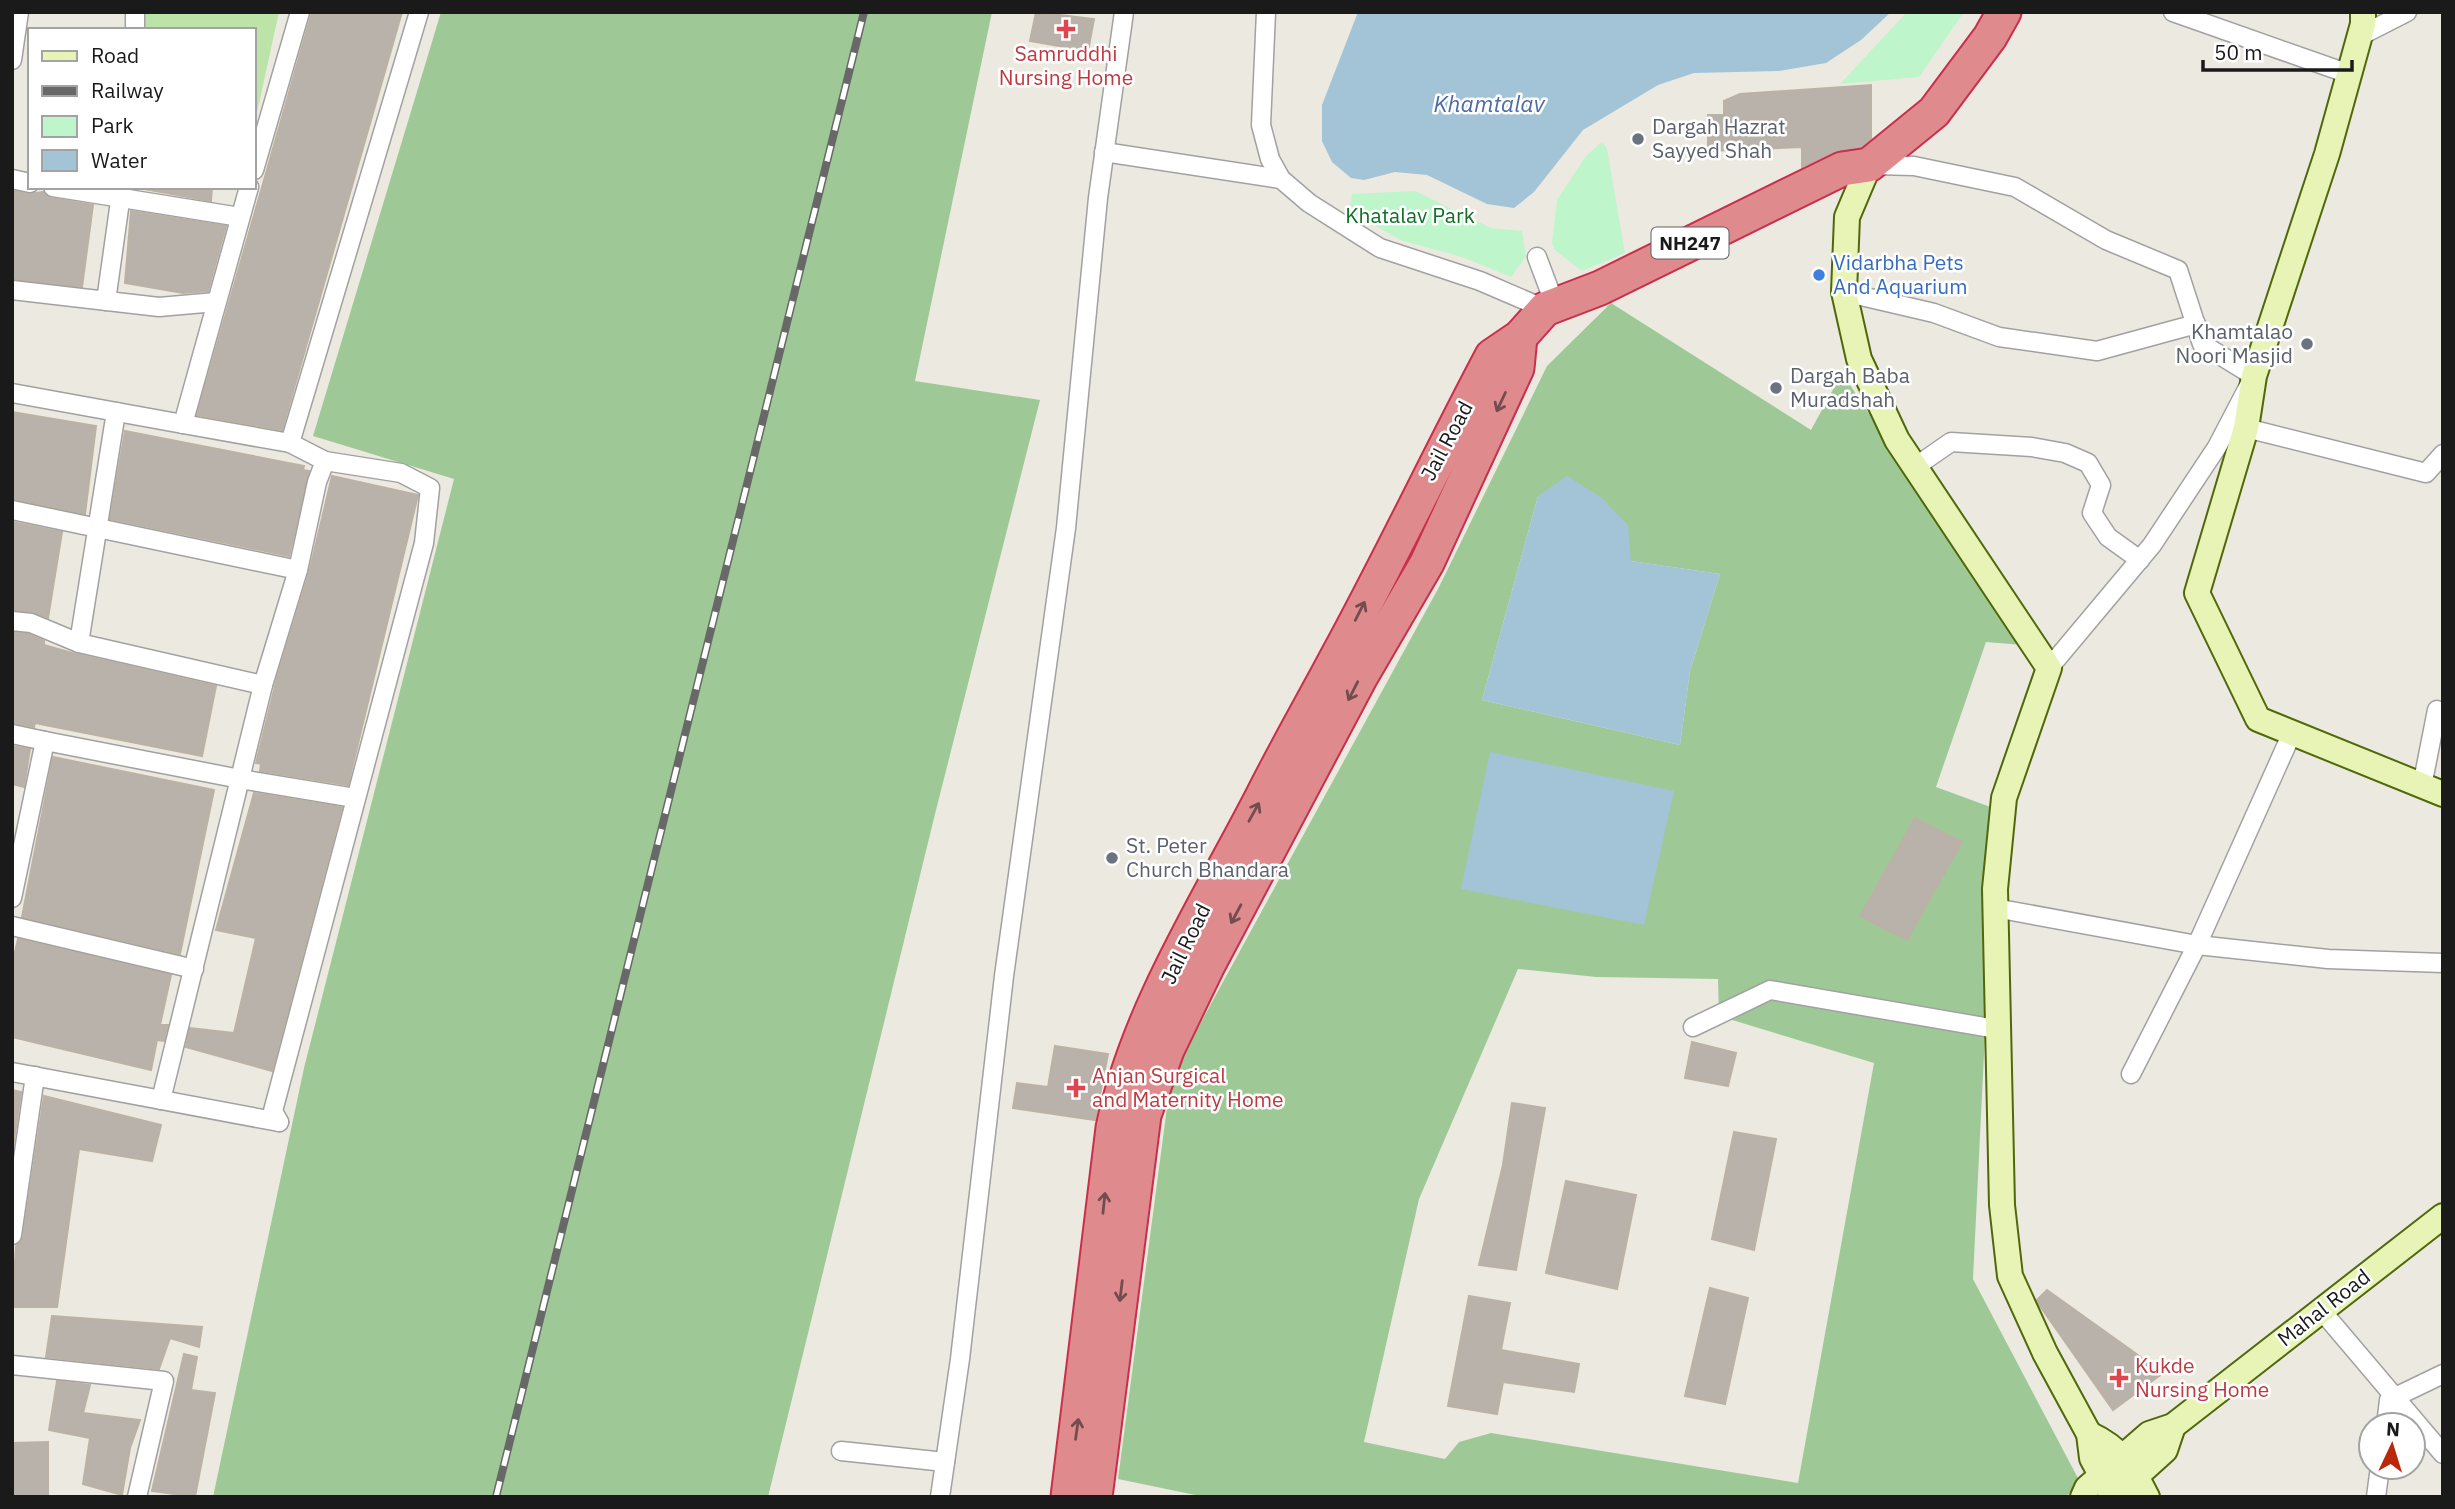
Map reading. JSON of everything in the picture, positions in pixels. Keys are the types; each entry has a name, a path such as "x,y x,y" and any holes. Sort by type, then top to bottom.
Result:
{"highway":[{"name":"NH247","path":"1869,165 1934,112 1990,37 2004,12"},
{"name":"Jail Road","path":"1068,1497 1112,1128 1122,1085 1150,1017 1230,855 1294,732 1337,657 1492,356 1520,337 1550,307 1600,288 1842,169 1869,165"},
{"name":"Jail Road","path":"1095,1497 1144,1115 1167,1050 1208,965 1360,678 1427,563 1517,368 1520,337"}],"main road":[{"path":"2361,24 2327,154 2254,376 2246,428 2197,593 2258,719 2432,790"},
{"path":"1869,165 1847,216 1844,292 1859,359 1897,440 2049,668 2004,799 1995,908 2002,1205 2010,1276 2045,1353 2089,1434 2092,1458 2109,1490"},
{"name":"Mahal Road","path":"2083,1497 2087,1488 2109,1490 2136,1477 2148,1434 2173,1426 2443,1216"},
{"path":"2089,1434 2110,1444 2136,1477"}],"street":[{"path":"12,60 19,12"},
{"path":"256,154 261,115 300,12"},
{"path":"290,443 419,12"},
{"path":"940,1497 1004,975 1066,528 1104,152 1124,12"},
{"path":"1266,12 1261,125 1270,159 1281,179 1309,203 1380,248 1550,307"},
{"path":"2173,12 2349,74"},
{"path":"2361,24 2407,12"},
{"path":"1104,152 1281,179"},
{"path":"1869,165 1914,166 2015,187 2106,240 2178,270 2202,344 2254,376 2217,447 2140,560 2049,668"},
{"path":"73,189 122,194 240,217"},
{"path":"183,424 248,189"},
{"path":"106,301 122,194"},
{"path":"1537,257 1550,307"},
{"path":"12,290 159,307 216,302"},
{"path":"1844,292 1934,313 1999,337 2097,351 2196,324"},
{"path":"12,393 290,443 325,461 401,473 430,488 424,543 273,1111 279,1122 12,1072"},
{"path":"79,643 117,412"},
{"path":"2246,428 2426,473 2443,454"},
{"path":"1915,467 1951,442 2032,447 2065,453 2088,463 2101,485 2092,513 2108,537 2140,560"},
{"path":"160,1100 263,685 298,570 317,482 325,461"},
{"path":"12,510 298,570"},
{"path":"12,621 31,623 79,643 263,685"},
{"path":"2432,790 2437,710"},
{"path":"2131,1074 2197,945 2292,733"},
{"path":"12,734 240,779 355,798"},
{"path":"12,898 45,741"},
{"path":"1995,908 2197,945 2328,959 2443,963"},
{"path":"12,926 194,969"},
{"path":"1693,1027 1770,990 1996,1029"},
{"path":"12,1235 35,1076"},
{"path":"2321,1310 2443,1454"},
{"path":"12,1365 164,1381 137,1497"},
{"path":"2388,1411 2389,1400 2443,1374"},
{"path":"841,1451 945,1462"}],"green space":[{"path":"137,12 279,12 256,117 256,28 134,28"},
{"path":"441,12 992,12 915,381 1040,400 936,810 768,1497 213,1497 304,1068 454,479 313,436"},
{"path":"1907,12 1964,12 1919,77 1840,84"},
{"path":"1602,142 1607,149 1625,253 1582,271 1555,250 1552,243 1557,200 1586,156"},
{"name":"Khatalav Park","path":"1415,191 1491,228 1522,231 1526,256 1511,277 1462,257 1400,240 1350,211 1352,194"},
{"path":"1611,303 1811,430 1842,373 2023,645 1986,642 1936,787 1996,809 1973,1279 2080,1482 2066,1497 1205,1497 1118,1479 1171,1077 1439,587 1547,366","holes":["1538,496 1631,561 1720,574 1690,671 1680,745 1482,700","1518,969 1596,977 1718,979 1719,1016 1874,1063 1798,1483 1491,1433 1459,1442 1445,1459 1364,1442 1419,1199"]}],"water":[{"name":"Khamtalav","path":"1358,12 1891,12 1861,40 1826,63 1779,71 1694,73 1658,85 1583,130 1534,192 1514,208 1487,204 1427,175 1395,172 1364,180 1351,178 1332,162 1322,141 1322,105"},
{"path":"1567,476 1602,498 1628,525 1631,561 1720,574 1690,671 1680,745 1482,700 1538,496"},
{"path":"1490,752 1674,791 1644,925 1461,889"}],"building":[{"path":"312,12 402,12 282,430 197,415"},
{"path":"1036,12 1094,19 1088,51 1030,41"},
{"path":"1871,85 1871,139 1861,147 1834,152 1802,167 1802,147 1708,151 1708,115 1724,115 1724,101 1740,94"},
{"path":"144,189 212,189 211,201"},
{"path":"14,191 28,194 43,192 51,198 93,205 82,287 12,279"},
{"path":"131,211 226,226 208,291 183,293 125,283"},
{"path":"12,412 96,426 85,514 12,499"},
{"path":"125,431 304,466 303,470 309,471 289,556 110,519"},
{"path":"332,476 418,495 348,785 260,771 261,764 256,763 277,678 309,573"},
{"path":"12,522 62,532 48,618 33,612 12,610"},
{"path":"12,632 28,634 44,641 44,645 76,654 216,686 202,756 35,723 34,727 12,723"},
{"path":"12,746 30,749 24,787 12,784"},
{"path":"53,757 214,790 180,954 22,917"},
{"path":"254,793 342,807 272,1071 186,1047 190,1028 234,1033 256,938 216,930"},
{"path":"1915,818 1962,842 1907,940 1860,916"},
{"path":"18,939 171,975 160,1025 168,1025 164,1041 157,1040 151,1070 12,1037 12,965"},
{"path":"1692,1042 1736,1053 1728,1086 1685,1078"},
{"path":"1055,1046 1108,1054 1095,1120 1013,1108 1017,1083 1048,1087"},
{"path":"12,1090 21,1092 12,1154"},
{"path":"44,1096 161,1125 152,1161 79,1149 57,1307 12,1307 16,1246 23,1237"},
{"path":"1512,1103 1545,1108 1516,1270 1479,1265 1503,1165"},
{"path":"1734,1132 1776,1139 1754,1250 1712,1239"},
{"path":"1566,1181 1636,1195 1617,1289 1546,1273"},
{"path":"1710,1288 1748,1298 1725,1404 1685,1396"},
{"path":"2047,1290 2163,1373 2113,1410 2040,1306 2037,1300"},
{"path":"1469,1296 1510,1303 1501,1350 1579,1364 1574,1392 1503,1382 1497,1414 1448,1406"},
{"path":"52,1316 202,1327 199,1347 170,1338 159,1369 46,1357"},
{"path":"184,1354 197,1357 191,1390 215,1393 195,1497 152,1491"},
{"path":"57,1381 90,1385 83,1413 140,1420 130,1448 122,1495 83,1484 90,1438 49,1430"},
{"path":"48,1442 48,1497 12,1497 12,1443"}],"railway":[{"path":"496,1497 864,12"}],"place":[{"name":"Samruddhi Nursing Home","path":"1066,29"},
{"name":"Dargah Hazrat Sayyed Shah","path":"1638,139"},
{"name":"Vidarbha Pets And Aquarium","path":"1819,275"},
{"name":"Khamtalao Noori Masjid","path":"2307,344"},
{"name":"Dargah Baba Muradshah","path":"1776,388"},
{"name":"St. Peter Church Bhandara","path":"1112,858"},
{"name":"Anjan Surgical and Maternity Home","path":"1076,1088"},
{"name":"Kukde Nursing Home","path":"2119,1378"}]}
